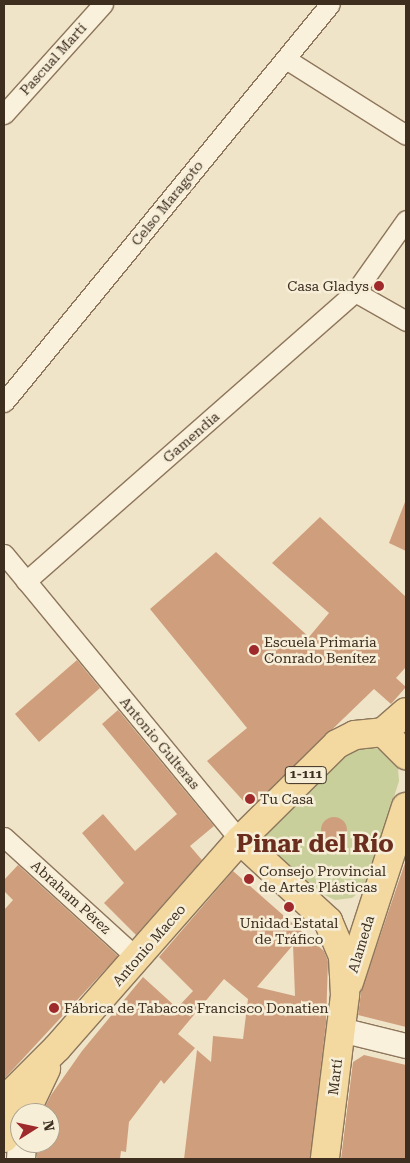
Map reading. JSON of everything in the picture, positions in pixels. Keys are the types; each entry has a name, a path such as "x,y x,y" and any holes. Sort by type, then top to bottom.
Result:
{"main road":[{"path":"406,712 383,732 406,755"},
{"name":"1-111","path":"240,840 338,744 355,735 383,732"},
{"name":"Alameda","path":"345,995 406,807"},
{"name":"Antonio Gulteras","path":"240,840 328,921 343,957 345,995"},
{"name":"Antonio Maceo","path":"4,1101 57,1048 240,840"},
{"path":"328,921 349,921 372,907"},
{"name":"Martí","path":"326,1159 345,995"},
{"name":"Antonio Maceo","path":"30,1103 57,1048"}],"street":[{"name":"Pascual Martí","path":"4,114 103,4"},
{"name":"Celso Maragoto","path":"4,402 330,4"},
{"path":"286,59 406,135"},
{"name":"Gamendia","path":"26,581 355,292 406,220"},
{"path":"355,292 406,321"},
{"name":"Antonio Gulteras","path":"4,554 240,840"},
{"name":"Abraham Pérez","path":"4,837 137,958"},
{"path":"341,1030 406,1046"}],"green space":[{"path":"357,743 369,744 380,750 398,768 399,781 366,887 352,898 335,900 303,885 267,854 262,840 264,828"}],"building":[{"path":"406,503 406,551 389,543"},
{"path":"320,517 406,597 406,667 396,678 406,687 391,704 374,689 254,805 247,805 207,761 247,728 150,609 216,552 309,637 329,613 272,563"},
{"path":"77,660 100,688 39,742 15,714"},
{"path":"118,710 214,826 190,846 202,860 136,935 104,903 124,883 82,833 103,814 135,851 177,814 102,724"},
{"path":"334,817 343,821 347,830 343,839 334,843 325,839 321,830 325,821"},
{"path":"406,860 406,1027 358,1015 361,992"},
{"path":"18,865 118,956 4,1079 4,910 13,900 4,891 4,880"},
{"path":"233,871 324,951 328,961 326,1024 310,1159 184,1159 197,1050 211,1062 213,1036 243,1039 248,999 224,979 178,1034 195,1048 164,1084 161,1080 129,1122 126,1152 121,1151 120,1159 37,1159 37,1153 60,1153 60,1103 47,1103 51,1095 82,1051 143,977 177,1008 193,991 159,957","holes":["293,945 295,996 257,987"]},
{"path":"364,1055 406,1065 406,1159 341,1159 353,1062"}],"place":[{"name":"Casa Gladys","path":"379,286"},
{"name":"Escuela Primaria Conrado Benítez","path":"254,650"},
{"name":"Tu Casa","path":"250,799"},
{"name":"Consejo Provincial de Artes Plásticas","path":"249,879"},
{"name":"Unidad Estatal de Tráfico","path":"289,907"},
{"name":"Fábrica de Tabacos Francisco Donatien","path":"54,1008"}],"district":[{"name":"Pinar del Río","path":"315,845"}]}
